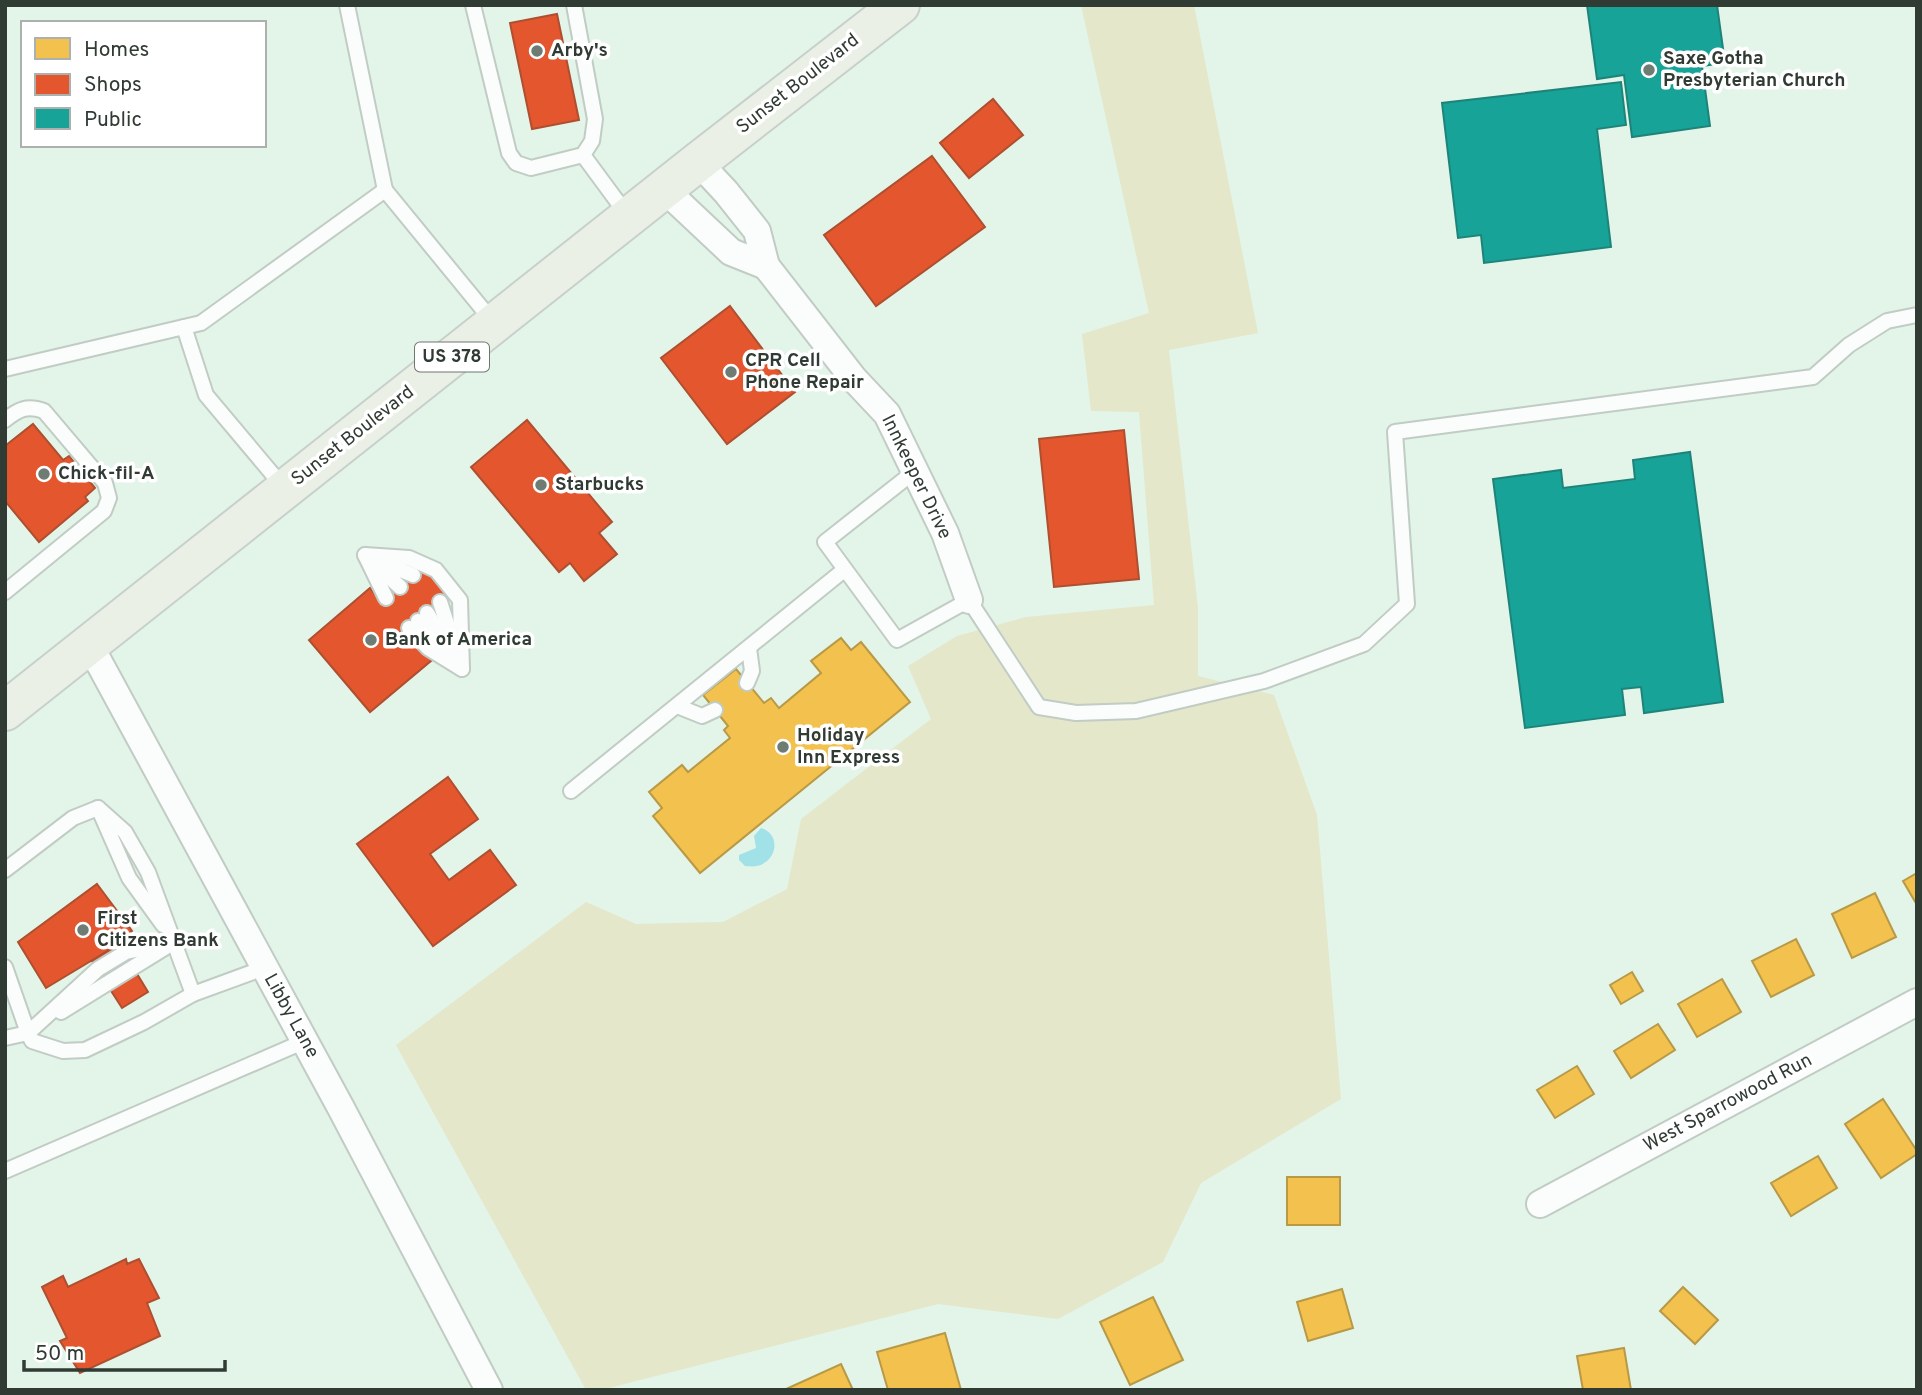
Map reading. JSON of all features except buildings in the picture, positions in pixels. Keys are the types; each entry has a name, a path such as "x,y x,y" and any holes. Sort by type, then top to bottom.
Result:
{"main road":[{"name":"Sunset Boulevard","path":"5,711 900,5"}],"street":[{"name":"Innkeeper Drive","path":"698,162 757,231 766,266 848,372 887,414 945,533 969,600"},
{"path":"664,189 731,252 766,266"},
{"name":"Libby Lane","path":"89,644 305,1041 489,1390"},
{"name":"West Sparrowood Run","path":"1540,1204 1917,1002"}],"lane":[{"path":"347,5 385,190 495,324"},
{"path":"473,5 509,153 516,163 531,168 583,155 592,141 595,119 574,5"},
{"path":"583,155 629,217"},
{"path":"5,369 201,323 385,190"},
{"path":"915,471 825,542 897,640 969,600 1039,707 1076,713 1136,711 1264,681 1363,644 1407,604 1395,432 1813,377 1849,345 1887,321 1917,315"},
{"path":"184,327 206,395 285,489"},
{"path":"5,420 19,410 30,407 44,411 105,483 109,498 104,511 5,592"},
{"path":"365,555 413,575"},
{"path":"365,555 393,593"},
{"path":"365,555 409,558 436,570 460,600 462,669"},
{"path":"571,791 844,570"},
{"path":"440,602 462,669"},
{"path":"418,621 462,669"},
{"path":"747,683 751,671 748,648"},
{"path":"677,706 702,716 715,710"},
{"path":"5,870 74,818 98,808 125,832 148,872 193,994"},
{"path":"5,1038 28,1034 174,942"},
{"path":"5,967 32,1041 63,1051 85,1049 144,1022 193,994 264,968"},
{"path":"5,1171 305,1041"}],"green space":[{"path":"1081,5 1194,5 1258,333 1169,350 1198,608 1198,676 1274,695 1317,815 1341,1099 1201,1183 1163,1262 1058,1319 938,1304 601,1390 586,1390 396,1045 586,902 636,924 723,922 787,889 801,819 931,719 908,666 957,636 1026,617 1154,605 1139,412 1091,411 1082,334 1149,313"}],"water":[{"path":"761,828 772,836 773,853 764,863 745,866 739,860 739,855 756,848 754,836"}],"place":[{"name":"Arby's","path":"537,51"},
{"name":"Saxe Gotha Presbyterian Church","path":"1649,70"},
{"name":"CPR Cell Phone Repair","path":"731,372"},
{"name":"Chick-fil-A","path":"44,474"},
{"name":"Starbucks","path":"541,485"},
{"name":"Bank of America","path":"371,640"},
{"name":"Holiday Inn Express","path":"783,747"},
{"name":"First Citizens Bank","path":"83,930"}]}
